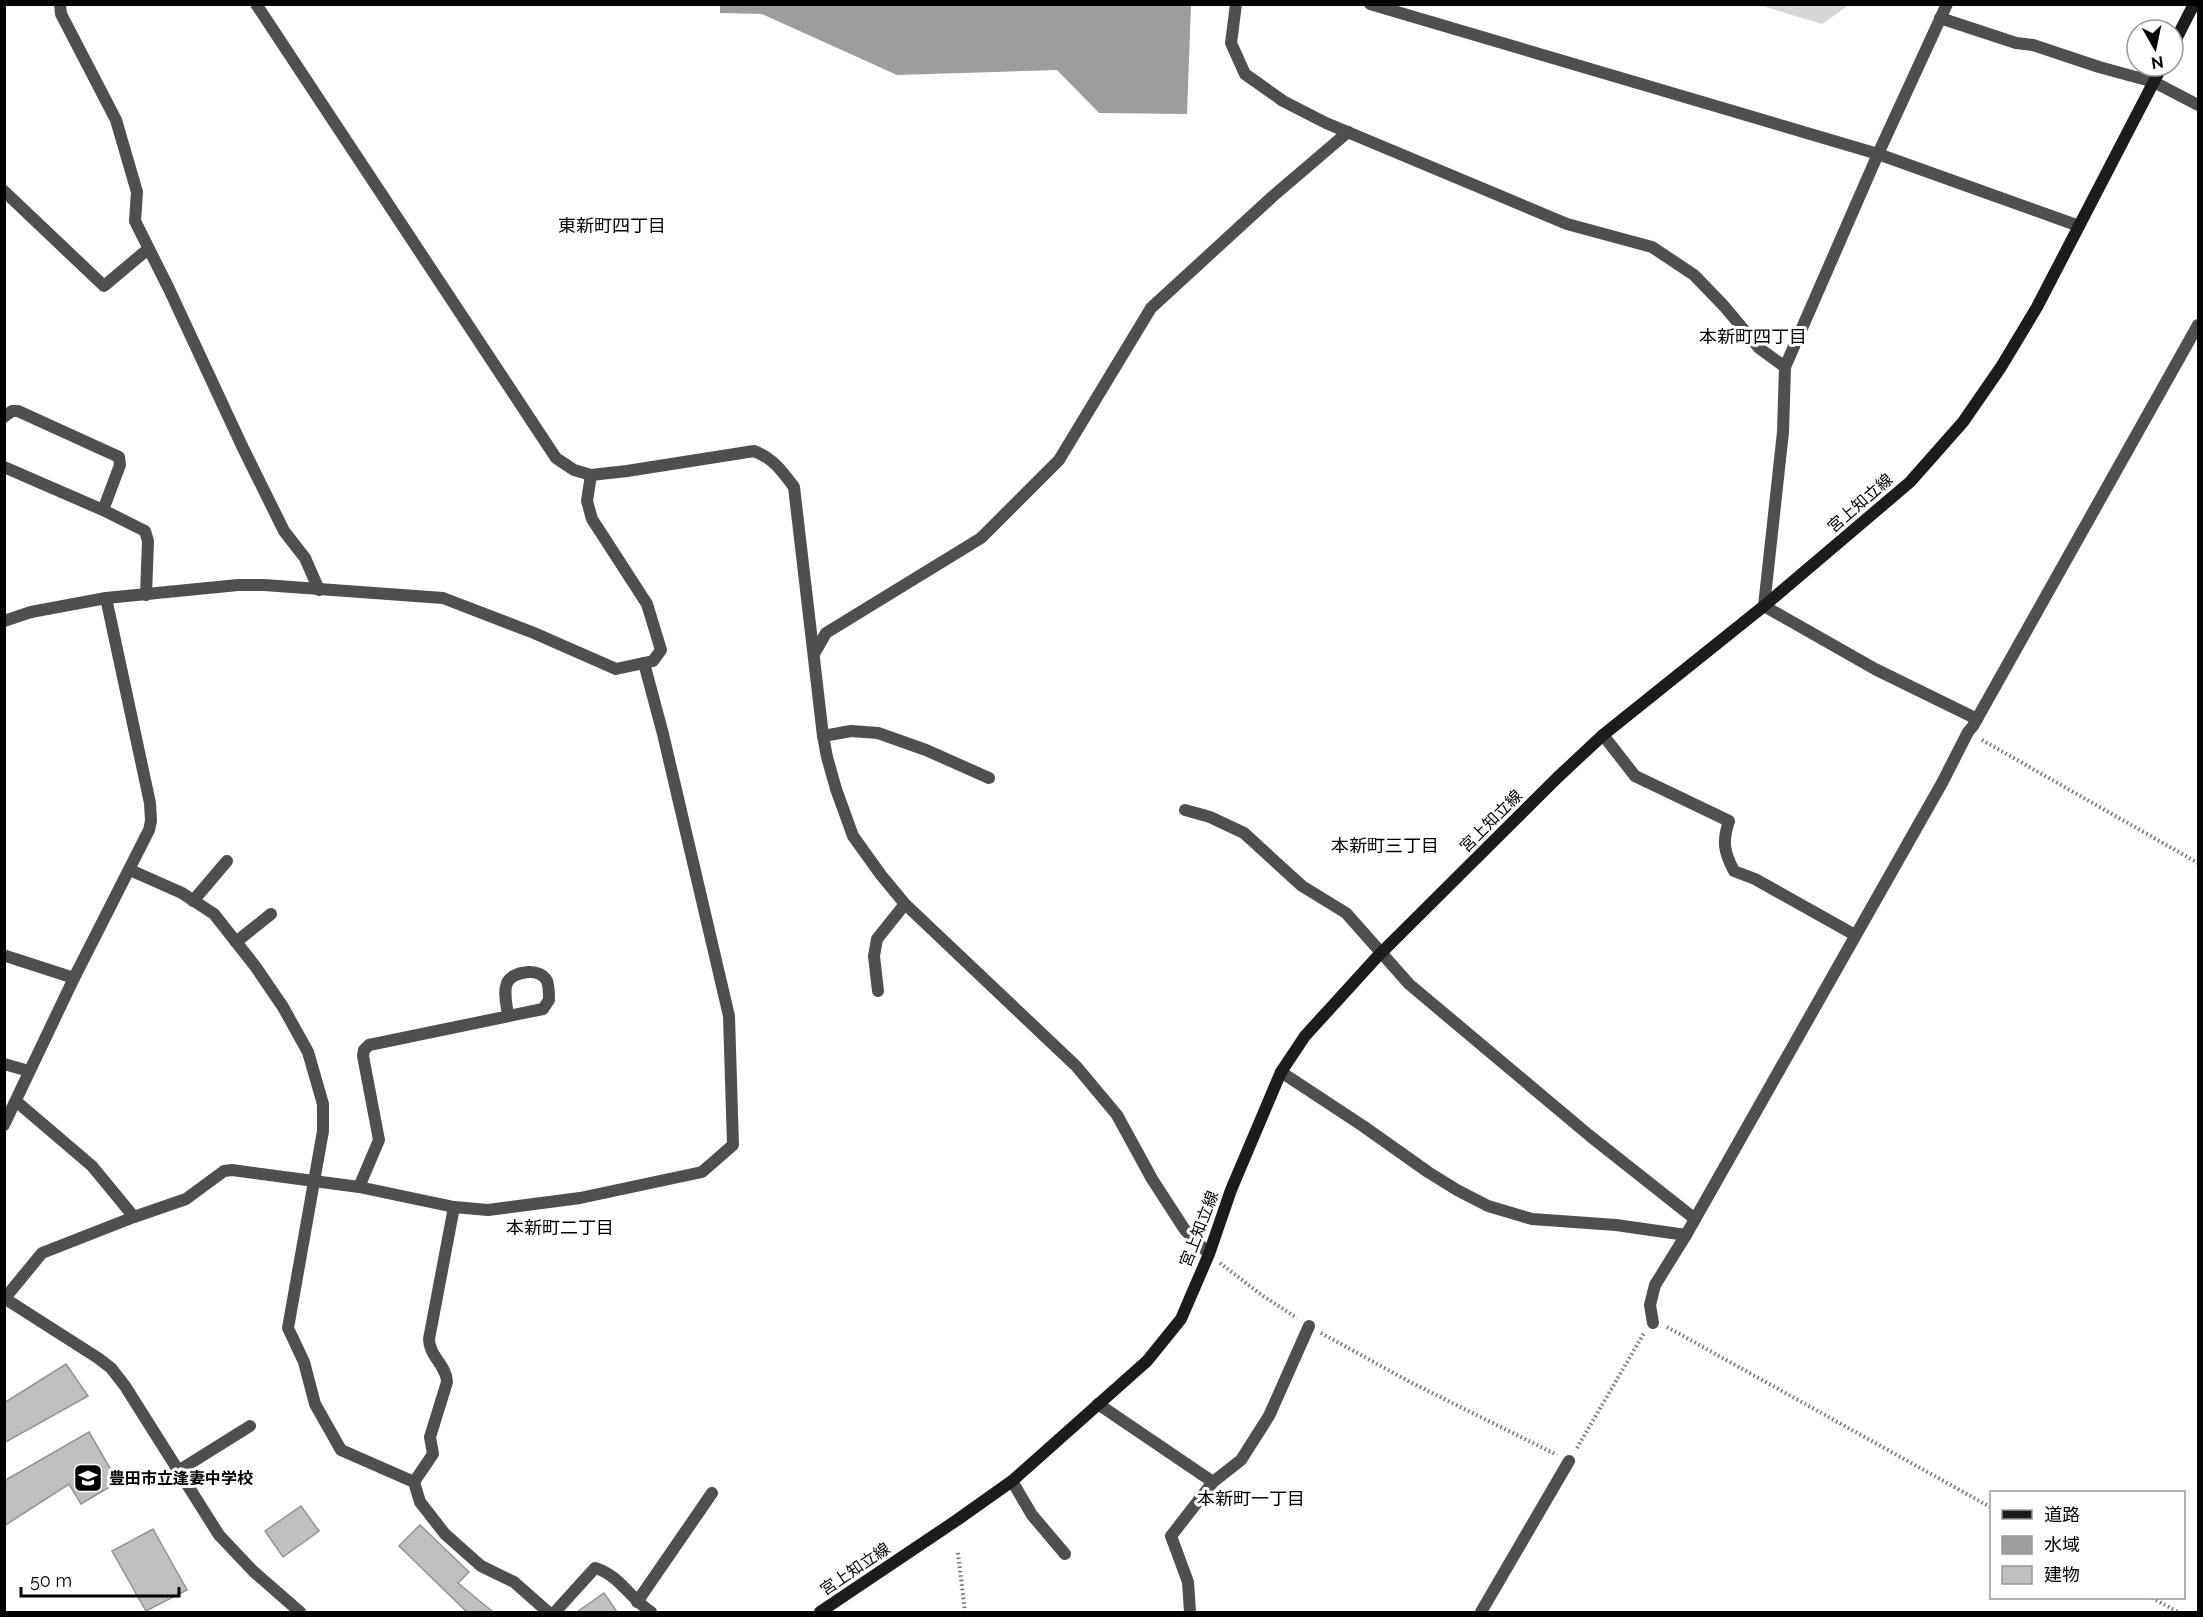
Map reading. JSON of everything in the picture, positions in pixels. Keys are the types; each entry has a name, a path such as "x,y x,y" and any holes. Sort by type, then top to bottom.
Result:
{"main road":[{"path":"2185,22 2194,4"},
{"name":"宮上知立線","path":"820,1612 1012,1481 1147,1361 1181,1319 1209,1254 1231,1190 1281,1072 1305,1036 1377,957 1603,735 1764,606 1910,482 1962,422 2001,367 2037,307 2156,78"}],"street":[{"path":"60,4 61,14 116,120 137,192 135,220 274,512 284,531 304,558 320,590"},
{"path":"256,4 556,458 574,470 591,475 754,451 777,464 794,487 823,735 836,789 853,836 905,904 1076,1066 1117,1115 1152,1179 1185,1230 1209,1254"},
{"path":"1236,4 1231,43 1245,74 1283,100 1326,123 1567,224 1652,247 1694,275 1759,348 1785,366"},
{"path":"1370,4 1878,154 2079,226"},
{"path":"1947,4 1785,366 1783,432 1764,606 1875,669 1977,719"},
{"path":"1940,18 2016,44 2033,45 2098,67 2154,82 2199,105"},
{"path":"814,654 826,633 981,538 1059,460 1151,308 1272,197 1348,132"},
{"path":"4,191 104,286 148,249"},
{"path":"1653,1323 1650,1305 1655,1285 1686,1235 1856,935 1942,783 1968,732 2199,325"},
{"path":"4,417 12,411 18,411 119,457 120,465 103,510"},
{"path":"4,467 145,531 148,541 146,595"},
{"path":"4,621 42,610 106,598 238,585 320,590 443,598 534,633 616,669 653,661 661,650 647,604 592,519 587,501 591,475"},
{"path":"4,1125 17,1102 29,1071 74,978 130,870 151,821 150,803 106,598"},
{"path":"300,1612 253,1571 219,1535 125,1386 111,1368 5,1298 42,1252 186,1199 224,1171 232,1170 359,1187 454,1208 488,1210 580,1198 702,1172 733,1145 729,1016 666,745 644,663"},
{"path":"823,735 851,731 878,732 989,778"},
{"path":"1603,735 1635,777 1729,821 1725,832 1724,850 1734,871 1755,879 1856,935"},
{"path":"1185,810 1210,817 1244,833 1302,886 1346,913 1409,984 1507,1068 1695,1219"},
{"path":"193,901 227,861"},
{"path":"130,870 182,893 214,914 283,1007 308,1052 323,1104 323,1131 312,1182 288,1328 304,1362 315,1404 341,1450 414,1482 420,1502 446,1534 481,1566 514,1582 548,1612"},
{"path":"878,991 874,956 877,939 905,904"},
{"path":"236,942 271,914"},
{"path":"6,956 74,978"},
{"path":"359,1187 379,1140 363,1056 364,1050 369,1045 508,1016"},
{"path":"4,1064 29,1071"},
{"path":"1281,1072 1437,1178 1488,1206 1532,1219 1616,1225 1686,1235"},
{"path":"17,1102 92,1166 134,1217"},
{"path":"414,1482 433,1455 430,1437 447,1382 446,1374 429,1348 429,1339 454,1208"},
{"path":"1190,1612 1188,1582 1171,1536 1213,1482 1242,1460 1269,1416 1309,1326"},
{"path":"1098,1404 1213,1482"},
{"path":"178,1471 250,1426"},
{"path":"1481,1612 1569,1461"},
{"path":"1012,1481 1032,1515 1065,1554"},
{"path":"637,1602 712,1493"},
{"path":"555,1612 595,1568 607,1571 637,1602 651,1612"}],"path":[{"path":"1968,732 2199,863"},
{"path":"1209,1254 1263,1296 1309,1326 1410,1383 1569,1461 1645,1330 1653,1323 1666,1326 1990,1507"},
{"path":"958,1553 965,1612"},
{"path":"2154,1599 2178,1612"}],"shaded area":[{"path":"1849,4 1822,24 1759,5"}],"water":[{"path":"720,5 1191,5 1187,114 1099,113 1057,70 897,75 762,14 720,13"}],"building":[{"path":"66,1364 88,1396 4,1443 4,1403"},
{"path":"89,1432 118,1482 81,1504 69,1484 4,1526 4,1481"},
{"path":"301,1506 319,1531 283,1557 265,1531"},
{"path":"420,1525 469,1572 458,1583 493,1612 467,1612 399,1546"},
{"path":"153,1529 187,1590 146,1611 112,1551"},
{"path":"604,1593 617,1612 577,1612"}],"place":[{"name":"豊田市立逢妻中学校","path":"88,1478"}],"district":[{"name":"東新町四丁目","path":"612,225"},
{"name":"本新町四丁目","path":"1753,336"},
{"name":"本新町三丁目","path":"1385,845"},
{"name":"本新町二丁目","path":"560,1227"},
{"name":"本新町一丁目","path":"1251,1498"}]}
